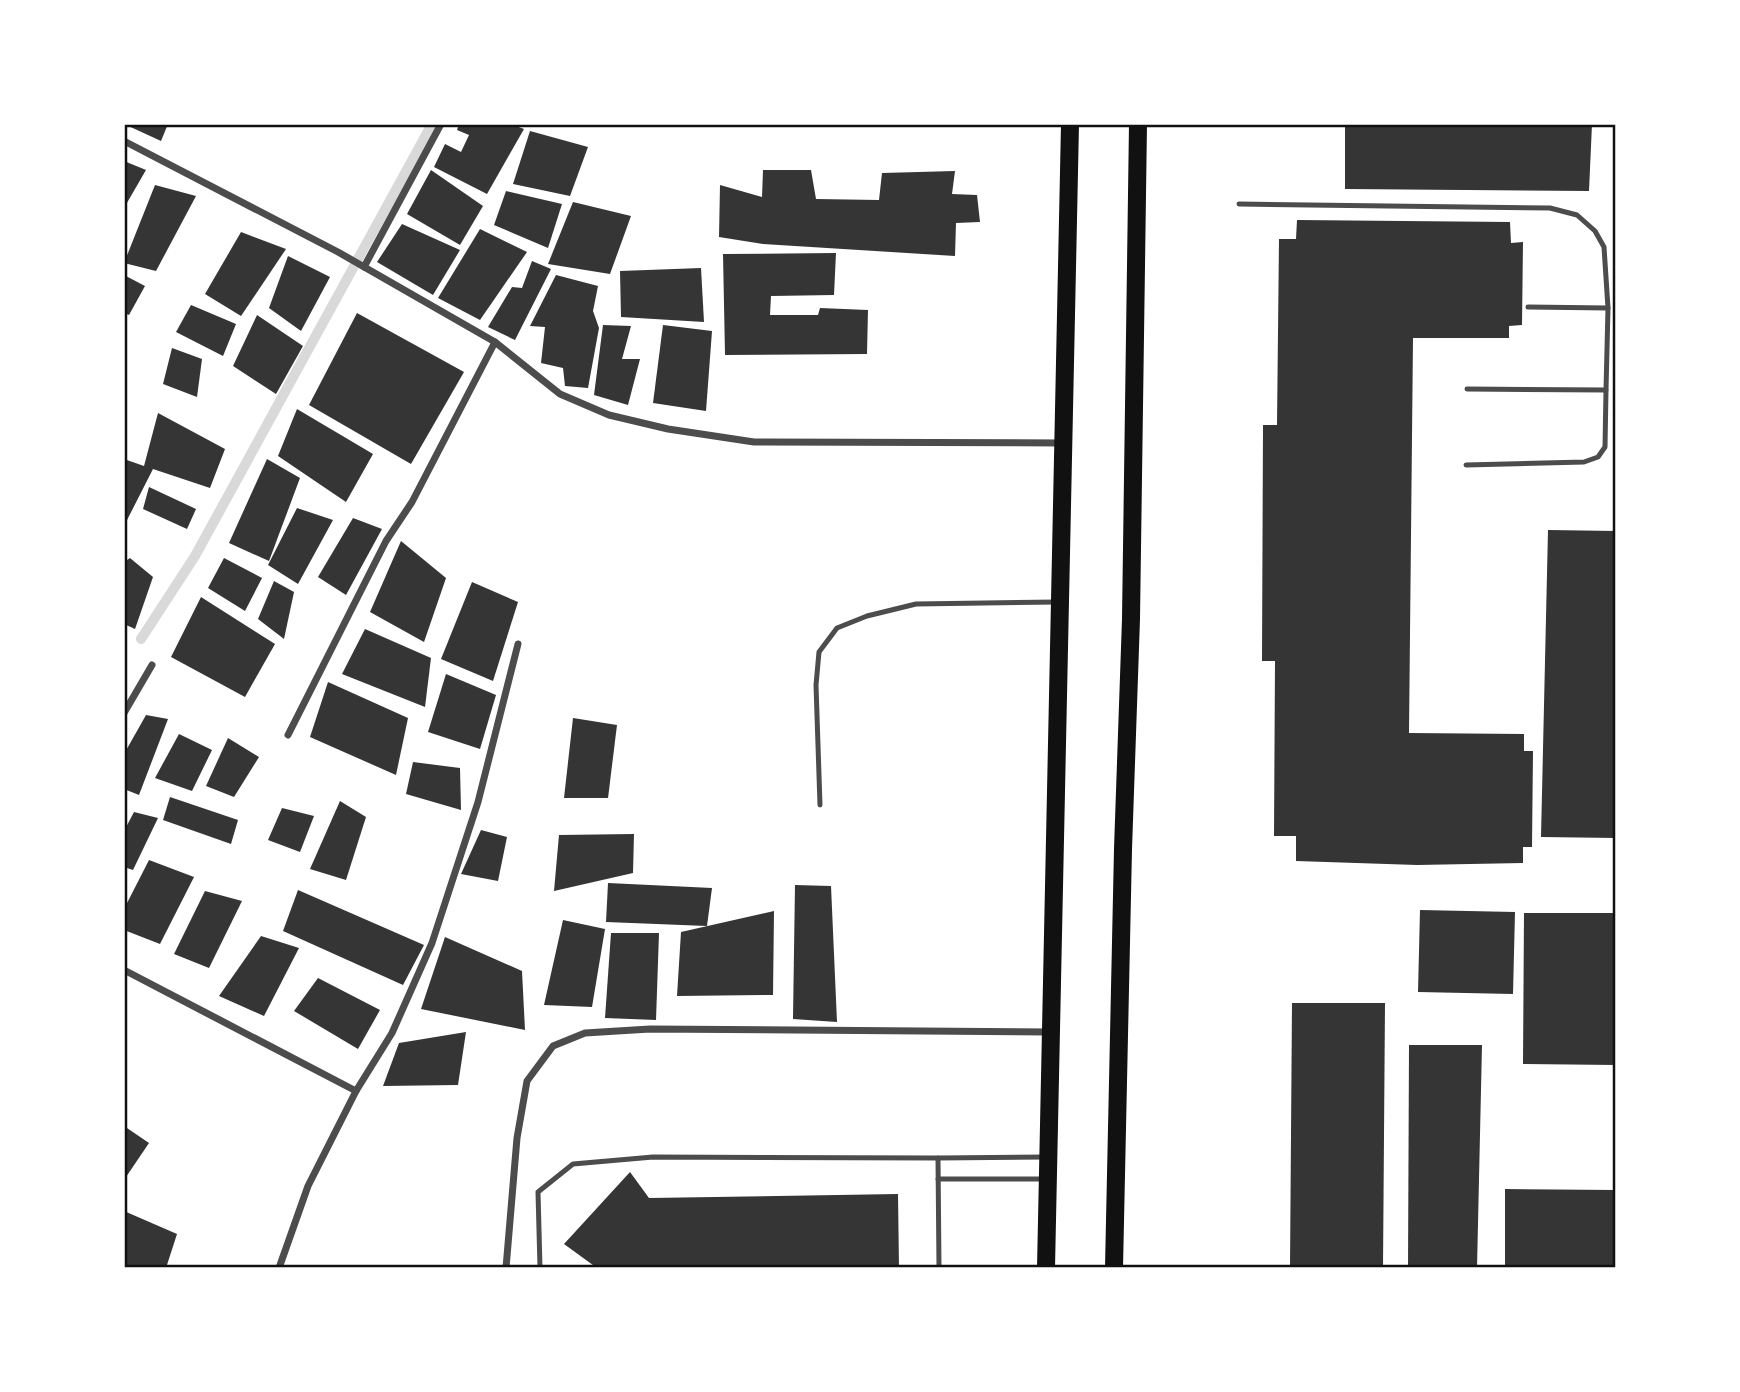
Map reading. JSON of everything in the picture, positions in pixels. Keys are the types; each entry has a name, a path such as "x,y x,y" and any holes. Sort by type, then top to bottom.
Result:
{"main road":[{"path":"1046,1268 1070,124"},
{"path":"1114,1268 1131,619 1138,124"}],"street":[{"path":"362,267 441,124"},
{"path":"124,141 338,252 495,342 561,394 609,415 668,429 754,442 1064,443"},
{"path":"288,735 386,541 412,502 495,342"},
{"path":"279,1268 308,1186 356,1091 392,1033 432,943 478,802 519,644"},
{"path":"124,713 152,665"},
{"path":"124,970 356,1091"},
{"path":"506,1268 517,1138 527,1081 553,1046 585,1032 650,1029 1051,1032"}],"lane":[{"path":"1239,204 1550,208 1577,215 1595,232 1604,247 1608,308 1605,447 1598,457 1584,462 1465,465"},
{"path":"1528,307 1608,308"},
{"path":"1467,389 1606,390"},
{"path":"820,805 816,685 819,652 837,628 867,616 916,604 1060,602"},
{"path":"540,1268 538,1192 573,1164 653,1157 1048,1157"},
{"path":"938,1158 939,1268"},
{"path":"938,1179 1048,1179"}],"building":[{"path":"124,124 168,124 161,141"},
{"path":"459,124 511,124 524,129 487,194 434,167 445,144 461,152 469,135 457,130"},
{"path":"1345,124 1592,124 1589,191 1345,189"},
{"path":"530,131 588,147 570,196 513,184"},
{"path":"124,161 146,170 124,208"},
{"path":"431,170 483,206 460,245 407,214"},
{"path":"763,170 811,170 816,199 879,200 882,173 955,171 952,194 977,195 980,222 956,223 955,256 763,244 719,237 720,185 762,197"},
{"path":"155,185 196,196 156,271 124,263"},
{"path":"506,191 562,204 548,248 494,225"},
{"path":"573,202 631,216 610,274 548,264"},
{"path":"1297,220 1510,222 1511,243 1523,242 1522,325 1509,326 1509,338 1413,338 1409,733 1524,734 1524,751 1533,751 1532,847 1523,847 1523,863 1417,865 1296,861 1296,836 1274,836 1275,661 1262,661 1263,425 1277,425 1279,239 1296,239"},
{"path":"402,224 460,250 433,295 377,262"},
{"path":"480,229 527,252 480,320 438,298"},
{"path":"241,232 286,249 241,316 205,294"},
{"path":"836,253 834,295 771,296 770,315 818,315 820,308 868,310 867,354 725,355 723,254"},
{"path":"288,256 330,277 301,331 269,308"},
{"path":"532,261 551,269 515,340 488,327 512,287 522,288"},
{"path":"701,268 704,322 621,317 620,271"},
{"path":"124,275 145,286 129,315 124,313"},
{"path":"556,275 598,286 593,311 599,328 588,388 565,386 563,368 541,363 545,327 530,326"},
{"path":"191,305 236,324 223,356 176,332"},
{"path":"357,313 464,372 411,464 309,405"},
{"path":"257,315 303,346 276,394 233,366"},
{"path":"603,325 631,326 622,359 640,359 628,405 594,395"},
{"path":"663,325 712,331 706,411 653,403"},
{"path":"172,348 202,359 197,397 163,384"},
{"path":"297,409 373,454 346,502 278,456"},
{"path":"158,413 225,449 210,488 153,469 124,526 124,459 144,466"},
{"path":"267,459 300,478 269,561 229,543"},
{"path":"149,487 196,509 187,529 143,509"},
{"path":"297,508 333,520 298,584 268,565"},
{"path":"353,518 382,529 346,595 318,577"},
{"path":"1548,530 1616,531 1616,838 1541,837"},
{"path":"401,541 446,578 424,642 370,612"},
{"path":"130,558 153,577 135,629 124,624 124,562"},
{"path":"224,558 262,578 245,611 208,588"},
{"path":"274,581 294,592 284,639 258,619"},
{"path":"472,582 518,602 493,681 441,659"},
{"path":"201,597 275,644 245,697 171,657"},
{"path":"365,629 431,658 425,707 342,674"},
{"path":"446,674 496,695 480,749 428,732"},
{"path":"328,682 408,718 396,775 310,737"},
{"path":"146,715 168,719 139,795 124,789 124,754"},
{"path":"573,718 617,725 608,798 564,798"},
{"path":"179,734 212,750 192,791 155,778"},
{"path":"228,738 259,757 234,797 206,786"},
{"path":"413,762 460,768 461,810 406,794"},
{"path":"170,797 238,820 231,844 163,820"},
{"path":"340,801 366,817 346,880 310,869"},
{"path":"282,808 314,816 300,852 268,840"},
{"path":"134,812 158,818 133,870 124,867 124,831"},
{"path":"481,830 507,837 498,881 461,874"},
{"path":"634,834 633,873 554,891 559,835"},
{"path":"149,860 194,877 160,944 124,930 124,909"},
{"path":"608,883 712,888 707,926 606,922"},
{"path":"795,885 831,886 837,1022 793,1019"},
{"path":"298,890 424,945 403,985 283,931"},
{"path":"205,891 242,901 209,968 174,954"},
{"path":"1420,910 1515,912 1513,994 1418,992"},
{"path":"774,911 773,995 677,996 681,932"},
{"path":"1524,913 1616,913 1616,1065 1523,1064"},
{"path":"563,920 605,929 592,1007 544,1005"},
{"path":"611,933 659,933 656,1020 605,1018"},
{"path":"261,936 299,948 264,1016 219,996"},
{"path":"445,937 522,971 525,1030 421,1009"},
{"path":"318,978 380,1010 358,1049 294,1011"},
{"path":"1292,1003 1385,1003 1383,1268 1290,1268"},
{"path":"466,1032 458,1085 383,1086 399,1043"},
{"path":"1409,1045 1482,1045 1477,1268 1408,1268"},
{"path":"124,1126 149,1143 124,1180"},
{"path":"630,1172 649,1198 898,1194 899,1268 597,1268 564,1244"},
{"path":"1505,1189 1616,1190 1616,1268 1505,1268"},
{"path":"124,1211 177,1234 166,1268 137,1268 124,1264"}],"waterway":[{"path":"141,639 195,556 432,124"}]}
